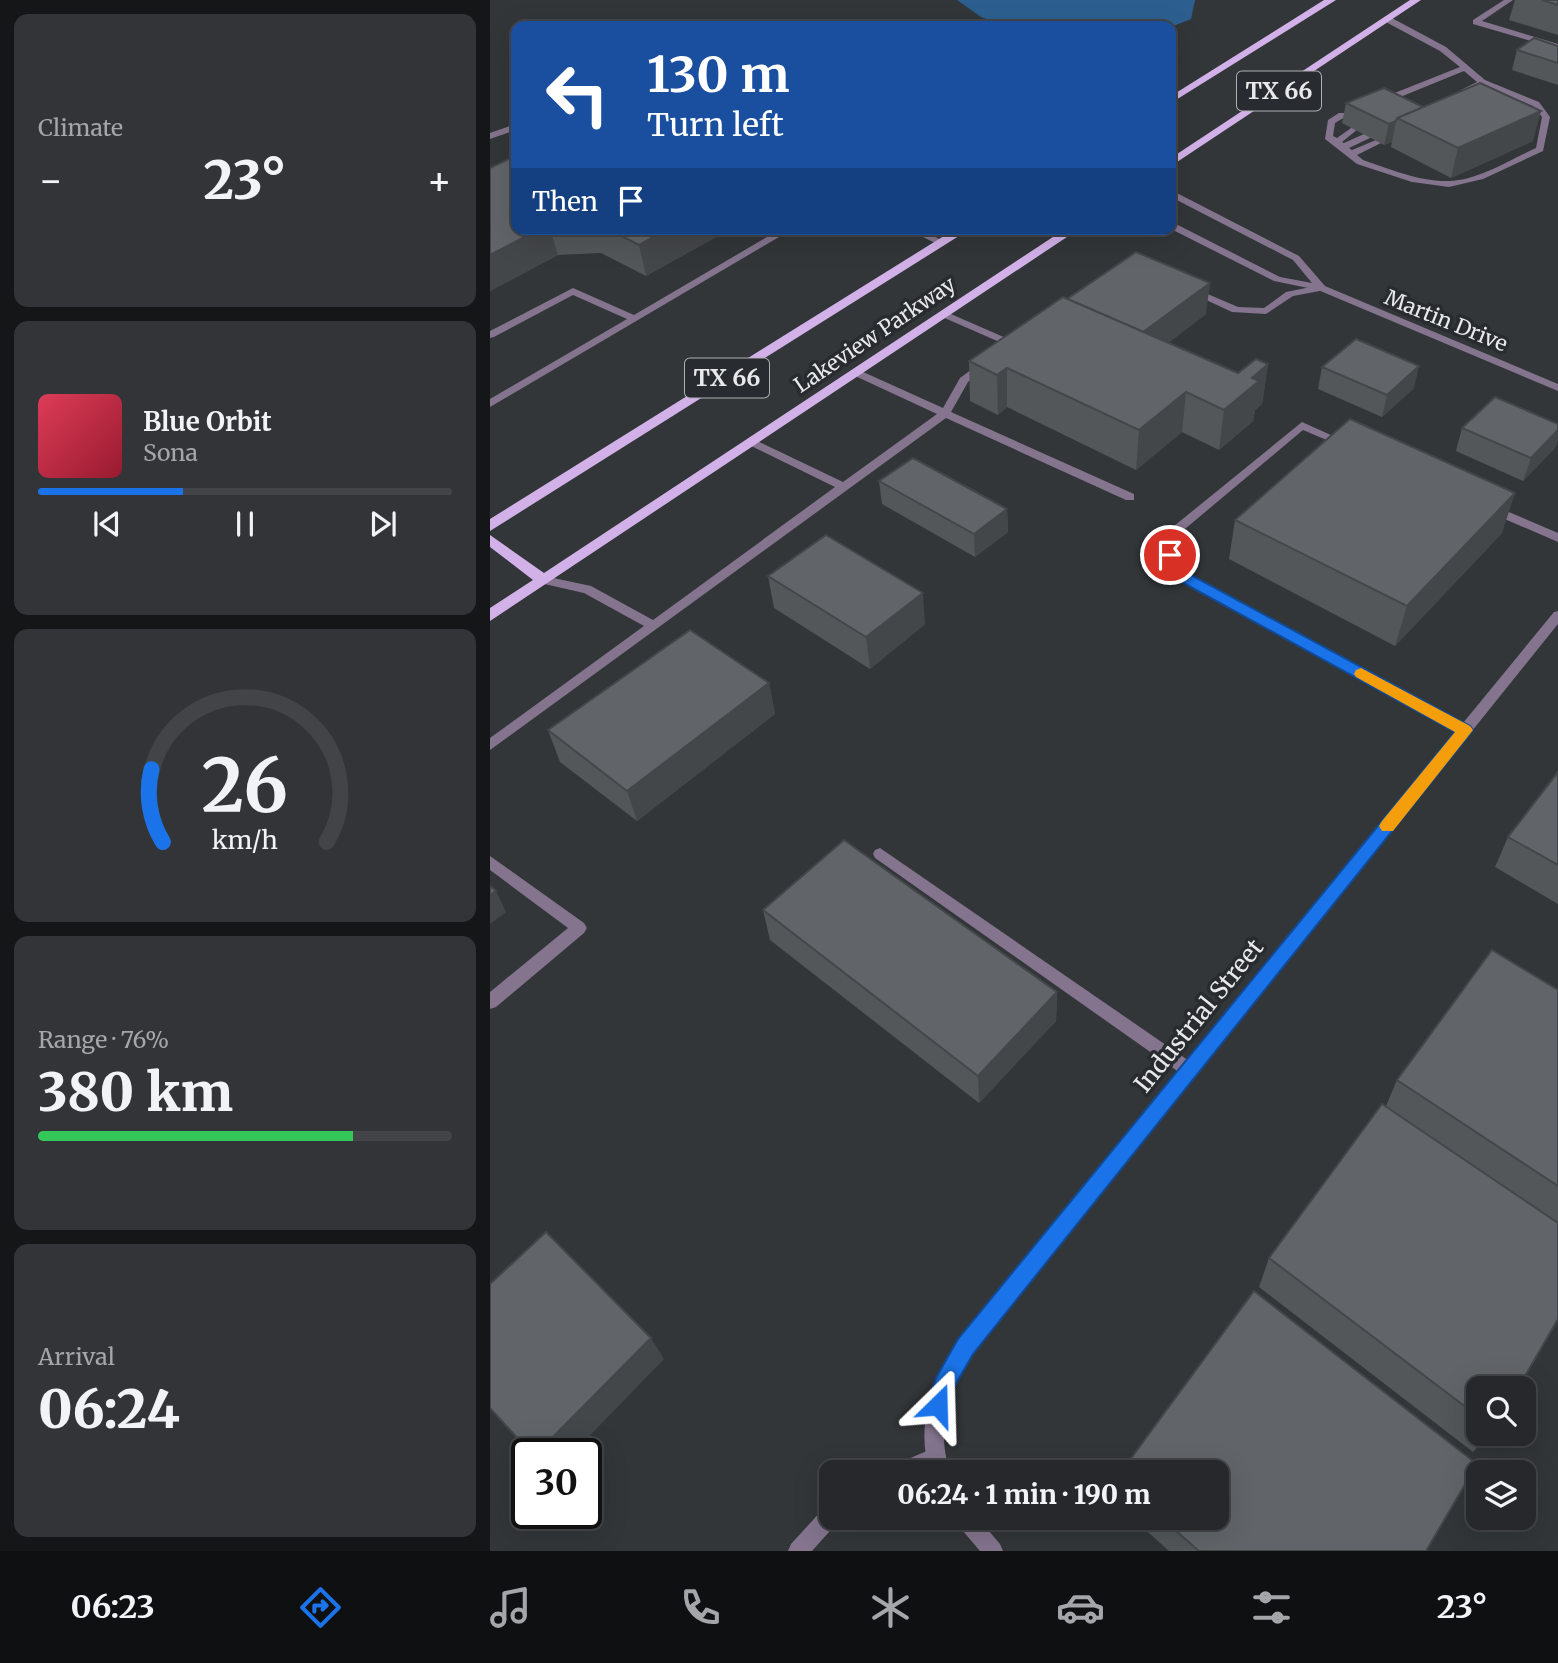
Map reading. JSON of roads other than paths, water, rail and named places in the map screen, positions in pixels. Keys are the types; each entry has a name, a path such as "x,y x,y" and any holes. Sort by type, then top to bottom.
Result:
{"main road":[{"name":"TX 66","path":"1176,97 1331,0"},
{"name":"TX 66","path":"1176,160 1416,0"},
{"name":"Lakeview Parkway","path":"490,526 955,235"},
{"name":"Lakeview Parkway","path":"490,616 1064,235"},
{"path":"490,540 544,580"}],"street":[{"path":"1509,0 1476,22 1558,47"},
{"path":"1342,115 1331,122 1328,137 1360,162 1412,180 1448,184 1480,177 1541,149 1546,117 1536,104 1482,82 1443,49 1387,19"},
{"path":"1372,105 1465,68"},
{"path":"1459,95 1482,82"},
{"path":"1535,122 1546,117"},
{"path":"490,136 511,129"},
{"path":"1340,144 1354,129"},
{"path":"1340,144 1367,136"},
{"path":"1351,154 1379,142"},
{"path":"1412,180 1434,169"},
{"name":"Martin Drive","path":"1176,196 1296,258 1321,288"},
{"name":"Martin Drive","path":"1176,228 1277,279 1321,288 1558,388"},
{"path":"490,404 774,237 770,235"},
{"path":"925,235 942,243"},
{"path":"1187,289 1236,310 1266,311 1290,294 1321,288"},
{"path":"490,335 573,291 634,319"},
{"path":"490,746 945,413 964,380 1011,344 944,314"},
{"path":"857,373 1130,498"},
{"path":"1366,453 1302,425 1167,538 1174,571 1465,730"},
{"path":"751,443 844,487"},
{"path":"1481,504 1558,538"},
{"path":"544,580 587,589 654,625"},
{"name":"Industrial Street","path":"936,1460 932,1424 944,1385 965,1346 1558,615"},
{"path":"880,854 1189,1070"},
{"path":"490,862 579,928 490,1002"},
{"path":"798,1551 819,1528"},
{"path":"975,1530 993,1551"}]}
